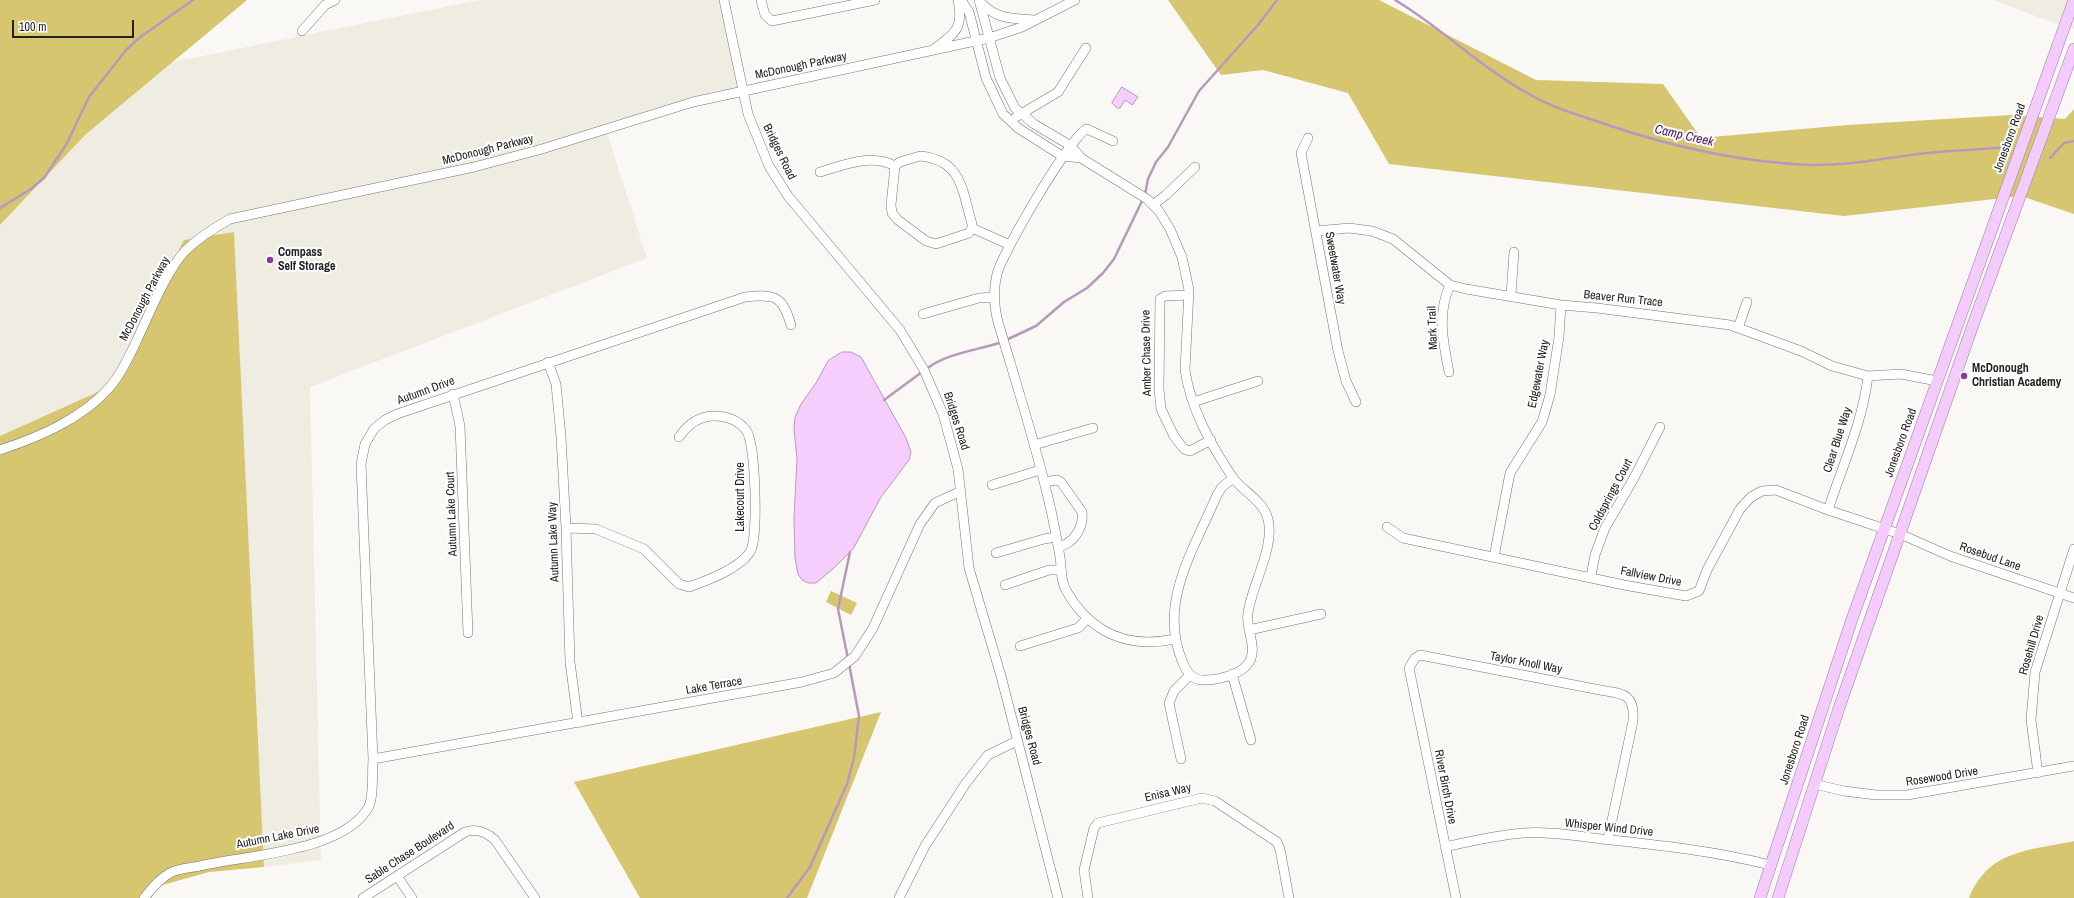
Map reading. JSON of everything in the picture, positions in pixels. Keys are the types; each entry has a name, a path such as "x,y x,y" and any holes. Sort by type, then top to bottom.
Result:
{"main road":[{"name":"Jonesboro Road","path":"1760,898 1852,619 2074,0"},
{"path":"1778,898 1839,708 1975,319 2074,49"}],"street":[{"path":"302,32 325,4 335,0"},
{"name":"Bridges Road","path":"724,0 748,114 769,166 788,196 900,330 924,370 943,414 958,469 969,568 1018,741 1058,898"},
{"path":"761,0 765,14 772,21 841,4 875,0"},
{"path":"931,51 952,36 958,27 960,15 958,0"},
{"path":"961,0 969,12 990,87 1003,114 1031,137 1062,156 1081,158"},
{"name":"McDonough Parkway","path":"0,450 18,444 82,412 110,387 130,355 172,269 185,251 206,233 230,219 474,167 542,149 694,102 743,90 989,38 1036,20 1074,0"},
{"path":"979,1 988,10 999,16 1036,20"},
{"path":"979,1 1003,85 1010,101 1020,114 1071,146 1081,158 1132,188 1154,204 1164,220 1178,247 1188,278 1189,295 1185,370 1193,402 1211,440 1233,478 1242,489 1261,505 1266,514 1269,526 1267,546 1248,613 1252,658 1246,666 1232,674 1202,681 1190,675 1182,662 1175,639 1173,612 1177,589 1217,495 1222,487 1233,478"},
{"path":"1010,121 1058,92 1086,48"},
{"path":"1113,141 1087,129 1062,156 1010,245 997,273 994,297 998,322 1044,482 1058,547 1060,570 1066,592 1087,619 1104,631 1119,637 1157,642 1175,639"},
{"name":"Sweetwater Way","path":"1308,138 1301,153 1338,351 1346,381 1356,402"},
{"path":"920,156 933,157 946,163 960,180 972,228 966,234 936,244 926,241 898,220 892,213 890,205 895,166 900,162 920,156"},
{"path":"820,172 867,160 884,161 895,166"},
{"path":"1154,204 1166,195 1195,167"},
{"path":"972,228 1010,245"},
{"name":"Beaver Run Trace","path":"1316,231 1349,228 1372,231 1393,239 1450,285 1466,289 1511,295 1561,305 1690,319 1738,328 1801,351 1832,366 1868,376 1901,374 1937,381"},
{"path":"1511,295 1514,252"},
{"name":"Mark Trail","path":"1449,372 1443,334 1442,315 1444,299 1450,285"},
{"name":"Autumn Drive","path":"373,759 361,464 366,444 374,430 384,420 397,414 745,297 768,295 778,298 785,307 791,325"},
{"name":"Amber Chase Drive","path":"1189,295 1165,296 1160,299 1160,400 1166,422 1184,450 1190,451 1211,440"},
{"path":"923,314 979,298 994,297"},
{"path":"1738,328 1747,302"},
{"name":"Edgewater Way","path":"1494,557 1510,473 1542,422 1550,395 1559,337 1561,305"},
{"name":"Autumn Lake Way","path":"548,362 556,384 566,528 570,662 578,723"},
{"name":"Clear Blue Way","path":"1828,510 1866,392 1868,376"},
{"path":"1193,402 1258,381"},
{"name":"Autumn Lake Court","path":"453,394 460,426 468,633"},
{"name":"Lakecourt Drive","path":"566,528 596,529 644,549 679,584 689,587 723,573 741,561 751,550 755,527 751,441 746,430 736,421 722,416 706,416 685,428 679,437"},
{"name":"Coldsprings Court","path":"1591,576 1595,555 1605,528 1634,478 1660,427"},
{"path":"1034,445 1094,428"},
{"path":"992,485 1040,470"},
{"path":"1044,482 1057,480 1061,482 1082,512 1080,525 1074,538 1070,543 1058,547"},
{"name":"Fallview Drive","path":"1387,527 1403,538 1591,576 1624,585 1686,596 1699,591 1707,570 1740,509 1751,497 1762,491 1776,490 1828,510 1900,534"},
{"name":"Lake Terrace","path":"373,759 802,682 834,673 855,656 873,628 920,524 935,503 961,491"},
{"name":"Rosebud Lane","path":"1900,534 1950,556 2074,598"},
{"path":"996,553 1056,537"},
{"name":"Rosehill Drive","path":"2038,773 2031,720 2035,672 2074,549"},
{"path":"1005,585 1049,570 1060,570"},
{"path":"1249,630 1321,614"},
{"path":"1020,646 1078,628 1087,619"},
{"name":"Taylor Knoll Way","path":"1412,680 1409,668 1415,658 1420,655 1600,690 1624,695 1629,698 1634,709 1632,725 1608,839"},
{"path":"1232,674 1251,740"},
{"path":"1181,759 1169,703 1174,691 1190,675"},
{"name":"River Birch Drive","path":"1412,680 1456,898"},
{"path":"899,898 925,846 966,783 988,755 1018,741"},
{"name":"Autumn Lake Drive","path":"144,898 154,884 171,872 222,860 318,844 340,834 356,822 369,806 373,759"},
{"name":"Rosewood Drive","path":"1814,784 1844,791 1876,795 1907,795 2074,766"},
{"name":"Enisa Way","path":"1088,898 1084,866 1094,828 1098,823 1202,798 1215,801 1276,842 1280,849 1289,898"},
{"name":"Sable Chase Boulevard","path":"362,898 465,832 476,830 489,835 495,840 535,898"},
{"name":"Whisper Wind Drive","path":"1445,847 1494,836 1525,833 1549,833 1730,855 1770,865"},
{"path":"397,876 412,898"}],"shaded area":[{"path":"0,0 247,0 85,135 0,225"},
{"path":"479,0 722,0 741,89 606,130 647,258 310,387 321,860 264,867 234,232 184,240 111,386 0,436 0,225 85,135 173,62"},
{"path":"1168,0 1379,0 1536,80 1663,84 1701,138 1847,125 2011,115 2065,119 2074,109 2074,214 2021,196 1844,216 1389,164 1348,93 1263,70 1221,75"},
{"path":"1993,0 2074,0 2074,29 2043,19"},
{"path":"1122,87 1138,97 1132,105 1125,100 1120,108 1117,108 1112,103"},
{"path":"234,232 264,867 209,872 159,886 151,898 0,898 0,436 111,386 184,240"},
{"path":"842,352 851,352 861,357 906,438 911,452 909,460 881,497 853,549 816,583 808,583 802,580 798,574 795,558 794,518 797,459 794,429 795,417 801,404 816,383 828,361"},
{"path":"831,591 857,603 851,615 826,602"},
{"path":"881,712 807,898 640,898 574,782"},
{"path":"2074,841 2074,898 1969,898 1977,882 1999,861 2026,851"}],"waterway":[{"path":"0,208 31,189 44,178 66,145 89,97 126,50 139,38 193,0"},
{"path":"1145,194 1148,179 1156,162 1168,147 1199,91 1258,25 1277,0"},
{"name":"Camp Creek","path":"1395,0 1429,23 1511,84 1539,99 1559,108 1635,134 1709,153 1759,161 1825,165 1928,153 2006,147"},
{"name":"Camp Creek","path":"2050,158 2064,143 2074,141"},
{"path":"1006,340 1036,326 1064,302 1087,288 1103,273 1114,259 1143,199"},
{"path":"926,369 953,355 1002,342"},
{"path":"884,400 922,372"},
{"path":"848,659 838,609 850,552"},
{"path":"787,898 810,867 847,784 854,758 859,716 849,664"}],"place":[{"name":"Compass Self Storage","path":"270,260"},
{"name":"McDonough Christian Academy","path":"1964,376"}]}
